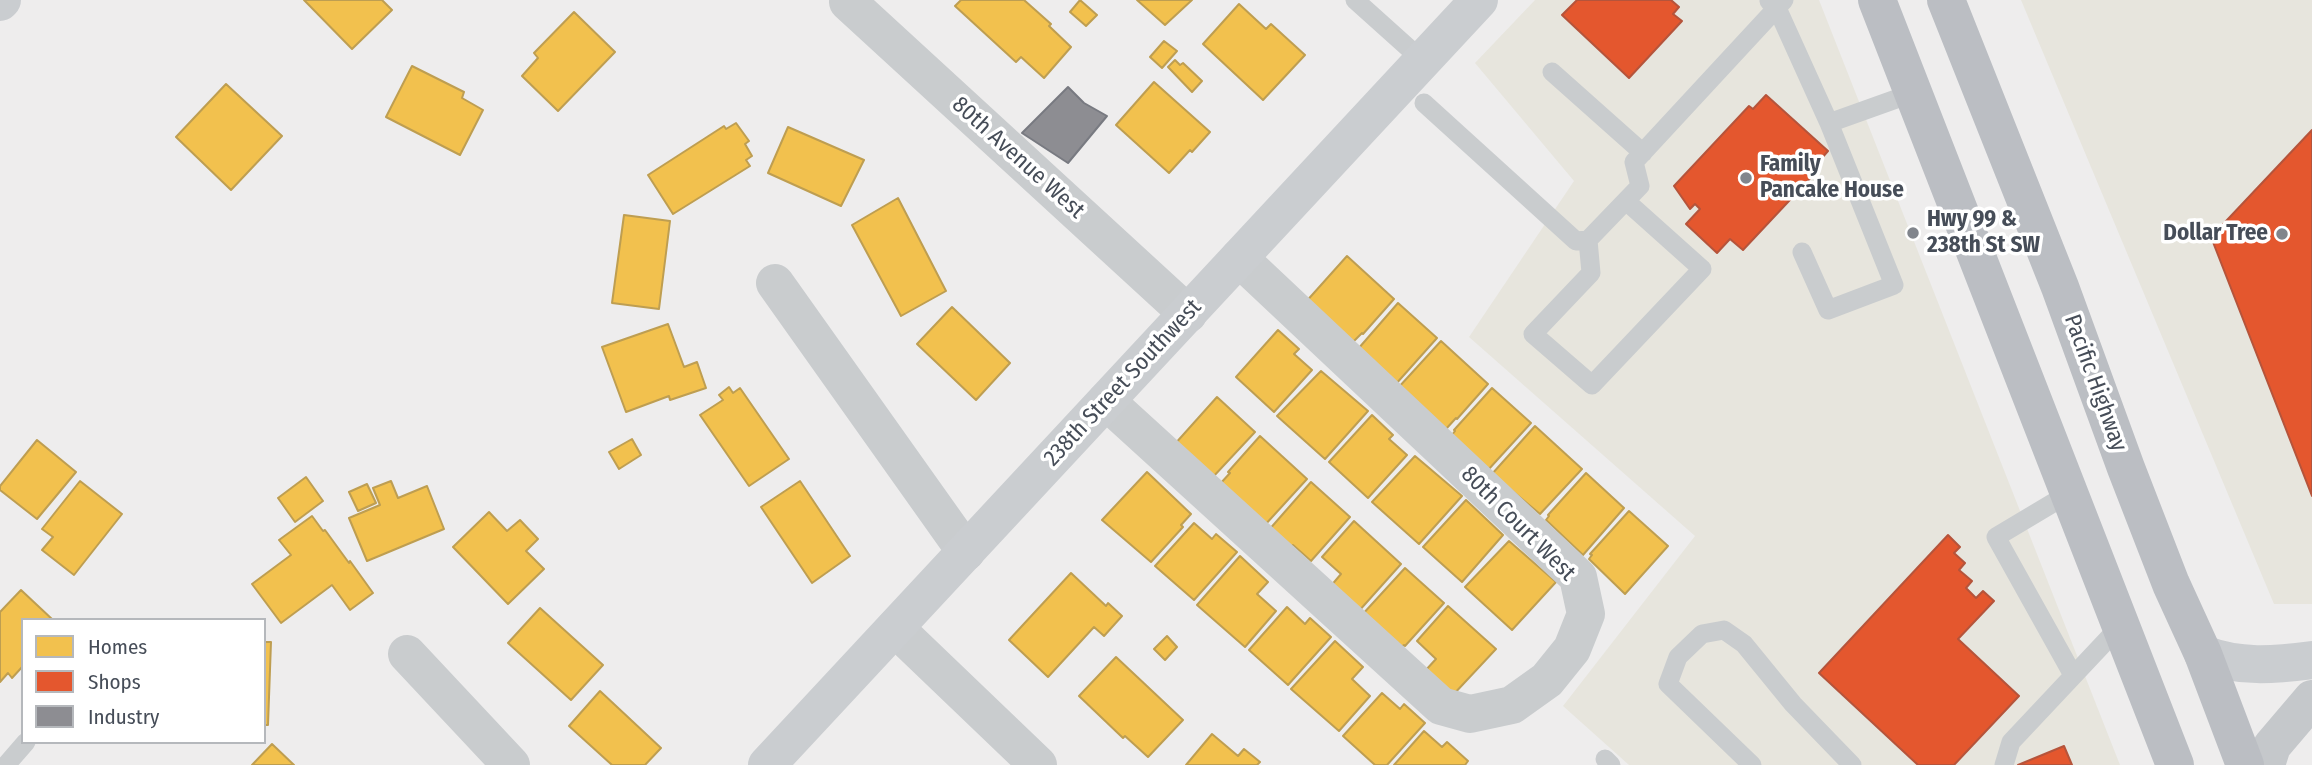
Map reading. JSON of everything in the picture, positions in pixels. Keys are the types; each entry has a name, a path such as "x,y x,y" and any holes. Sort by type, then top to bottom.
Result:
{"highway":[{"path":"1877,0 2175,765"},
{"name":"Pacific Highway","path":"1945,0 2060,287 2166,571 2203,654 2245,765"}],"main road":[{"path":"2266,765 2272,746 2312,699"}],"street":[{"name":"238th Street Southwest","path":"767,765 1479,0"},
{"name":"80th Avenue West","path":"848,2 1188,314"},
{"name":"80th Court West","path":"1106,401 1441,706 1470,714 1512,705 1547,680 1572,649 1586,614 1578,577 1239,258"},
{"path":"775,284 966,552"},
{"path":"895,628 1038,765"},
{"path":"407,654 511,765"},
{"path":"2203,654 2222,662 2243,665 2312,660"}],"lane":[{"path":"1355,0 1423,61"},
{"path":"1424,103 1576,241 1588,240 1640,186 1634,162 1776,3 1829,123 1894,285 1828,310 1802,252"},
{"path":"1552,72 1643,153"},
{"path":"1829,123 1913,93"},
{"path":"1588,240 1591,273 1533,334 1592,385 1702,269 1626,201"},
{"path":"2068,495 1996,537 2073,675"},
{"path":"1987,765 2121,625"},
{"path":"1752,765 1668,684 1678,657 1702,634 1724,630 1744,643 1793,704 1853,765"},
{"path":"2004,765 2011,742"},
{"path":"6,765 24,744"}],"shaded area":[{"path":"1535,0 1819,0 2120,765 1629,765 1563,706 1695,536 1469,337 1574,181 1475,63"},
{"path":"2021,0 2312,0 2312,604 2274,604"}],"building: Homes":[{"path":"304,0 382,0 392,10 352,49"},
{"path":"961,0 1024,0 1051,24 1049,26 1071,47 1044,78 1021,57 1016,62 955,6"},
{"path":"1080,0 1097,15 1086,26 1070,12"},
{"path":"1137,0 1192,0 1165,25"},
{"path":"1239,4 1266,29 1271,24 1305,55 1263,100 1203,44"},
{"path":"574,12 615,52 558,111 522,76 538,58 534,53"},
{"path":"1164,41 1177,51 1162,68 1150,57"},
{"path":"1175,60 1180,65 1183,63 1202,81 1192,92 1168,67"},
{"path":"412,66 464,92 462,98 483,110 460,155 386,117"},
{"path":"1154,82 1210,132 1169,173 1116,125"},
{"path":"226,84 282,136 231,190 176,137"},
{"path":"736,123 749,141 745,144 752,156 746,160 750,166 673,214 648,175 724,126 726,129"},
{"path":"788,127 864,160 841,206 768,173"},
{"path":"898,198 946,291 901,316 852,225"},
{"path":"624,215 670,221 659,309 612,303"},
{"path":"1347,256 1394,299 1351,344 1304,304"},
{"path":"1398,303 1437,338 1395,385 1358,349"},
{"path":"952,307 1010,363 976,400 917,344"},
{"path":"668,324 684,367 697,362 706,388 670,400 669,396 626,412 602,347"},
{"path":"1278,330 1299,349 1294,354 1312,370 1274,412 1236,377"},
{"path":"1441,341 1488,384 1446,429 1398,388"},
{"path":"1321,371 1368,411 1325,459 1277,416"},
{"path":"729,387 733,393 740,388 789,459 749,486 700,415 723,400 719,395"},
{"path":"1492,388 1531,423 1488,470 1452,435"},
{"path":"1217,397 1255,432 1212,478 1174,445"},
{"path":"1372,415 1393,435 1389,439 1407,455 1368,498 1329,462"},
{"path":"1535,426 1582,469 1540,514 1492,474"},
{"path":"1260,436 1307,479 1264,526 1220,484"},
{"path":"632,439 641,455 619,469 609,452"},
{"path":"37,440 76,472 37,519 0,490 0,486"},
{"path":"1415,456 1462,496 1419,544 1372,502"},
{"path":"1147,472 1191,514 1181,525 1183,527 1151,562 1102,520"},
{"path":"1586,473 1624,508 1583,555 1546,520"},
{"path":"306,477 323,501 295,522 278,498"},
{"path":"80,481 122,514 74,575 42,550 53,537 42,529"},
{"path":"391,481 398,498 427,486 444,529 367,561 349,518 380,505 373,488"},
{"path":"800,481 850,556 812,583 761,507"},
{"path":"1311,482 1350,517 1311,561 1293,545 1289,549 1268,531"},
{"path":"367,484 376,503 358,511 349,492"},
{"path":"1466,500 1503,535 1462,582 1423,547"},
{"path":"1629,511 1668,546 1625,594 1589,559 1592,555 1590,554"},
{"path":"489,512 507,531 520,520 538,539 526,551 544,569 508,604 453,547"},
{"path":"312,516 373,593 350,610 332,585 281,623 252,584 291,555 279,540"},
{"path":"1354,521 1401,564 1358,612 1330,587 1341,574 1322,557"},
{"path":"1194,523 1212,539 1216,534 1237,552 1194,600 1155,566"},
{"path":"1509,541 1556,582 1512,630 1465,587"},
{"path":"1240,556 1268,582 1257,594 1276,611 1245,647 1197,605"},
{"path":"1405,568 1444,603 1405,646 1400,648 1361,616"},
{"path":"1071,573 1106,606 1108,603 1122,616 1104,636 1094,627 1048,677 1009,640"},
{"path":"21,590 51,618 21,618 21,668 12,678 8,673 0,682 0,612"},
{"path":"1448,606 1496,649 1452,696 1425,671 1436,659 1417,641"},
{"path":"1287,607 1305,624 1310,618 1331,637 1288,685 1249,650"},
{"path":"540,608 603,665 571,700 508,643"},
{"path":"1167,636 1177,647 1165,660 1154,649"},
{"path":"1335,641 1363,667 1352,679 1370,696 1339,731 1291,689"},
{"path":"266,642 271,642 268,725"},
{"path":"1116,657 1183,720 1148,757 1125,736 1123,738 1079,696"},
{"path":"600,691 661,748 645,765 612,765 569,726"},
{"path":"1382,693 1400,709 1404,704 1425,723 1387,765 1375,765 1343,736"},
{"path":"1424,731 1442,747 1447,742 1468,761 1465,765 1394,765"},
{"path":"1212,734 1238,756 1244,749 1260,762 1257,765 1186,765"},
{"path":"272,744 294,765 252,765"}],"building: Shops":[{"path":"1577,0 1671,0 1679,7 1673,14 1682,21 1629,78 1562,15"},
{"name":"Family Pancake House","path":"1766,95 1828,151 1814,167 1818,170 1743,250 1730,239 1717,253 1686,224 1700,209 1695,204 1690,209 1674,186 1749,106 1753,109"},
{"path":"2312,130 2312,496 2211,237"},
{"path":"1948,535 1960,547 1954,553 1965,563 1959,570 1972,581 1966,588 1976,598 1983,591 1994,601 1958,639 2019,696 1954,765 1918,765 1819,673"},
{"path":"2064,746 2072,765 2018,765"}],"building: Industry":[{"path":"1068,87 1084,103 1107,116 1068,163 1022,133"}],"place":[{"name":"Family Pancake House","path":"1746,178"},
{"name":"Hwy 99 & 238th St SW","path":"1913,233"},
{"name":"Dollar Tree","path":"2282,234"}]}
